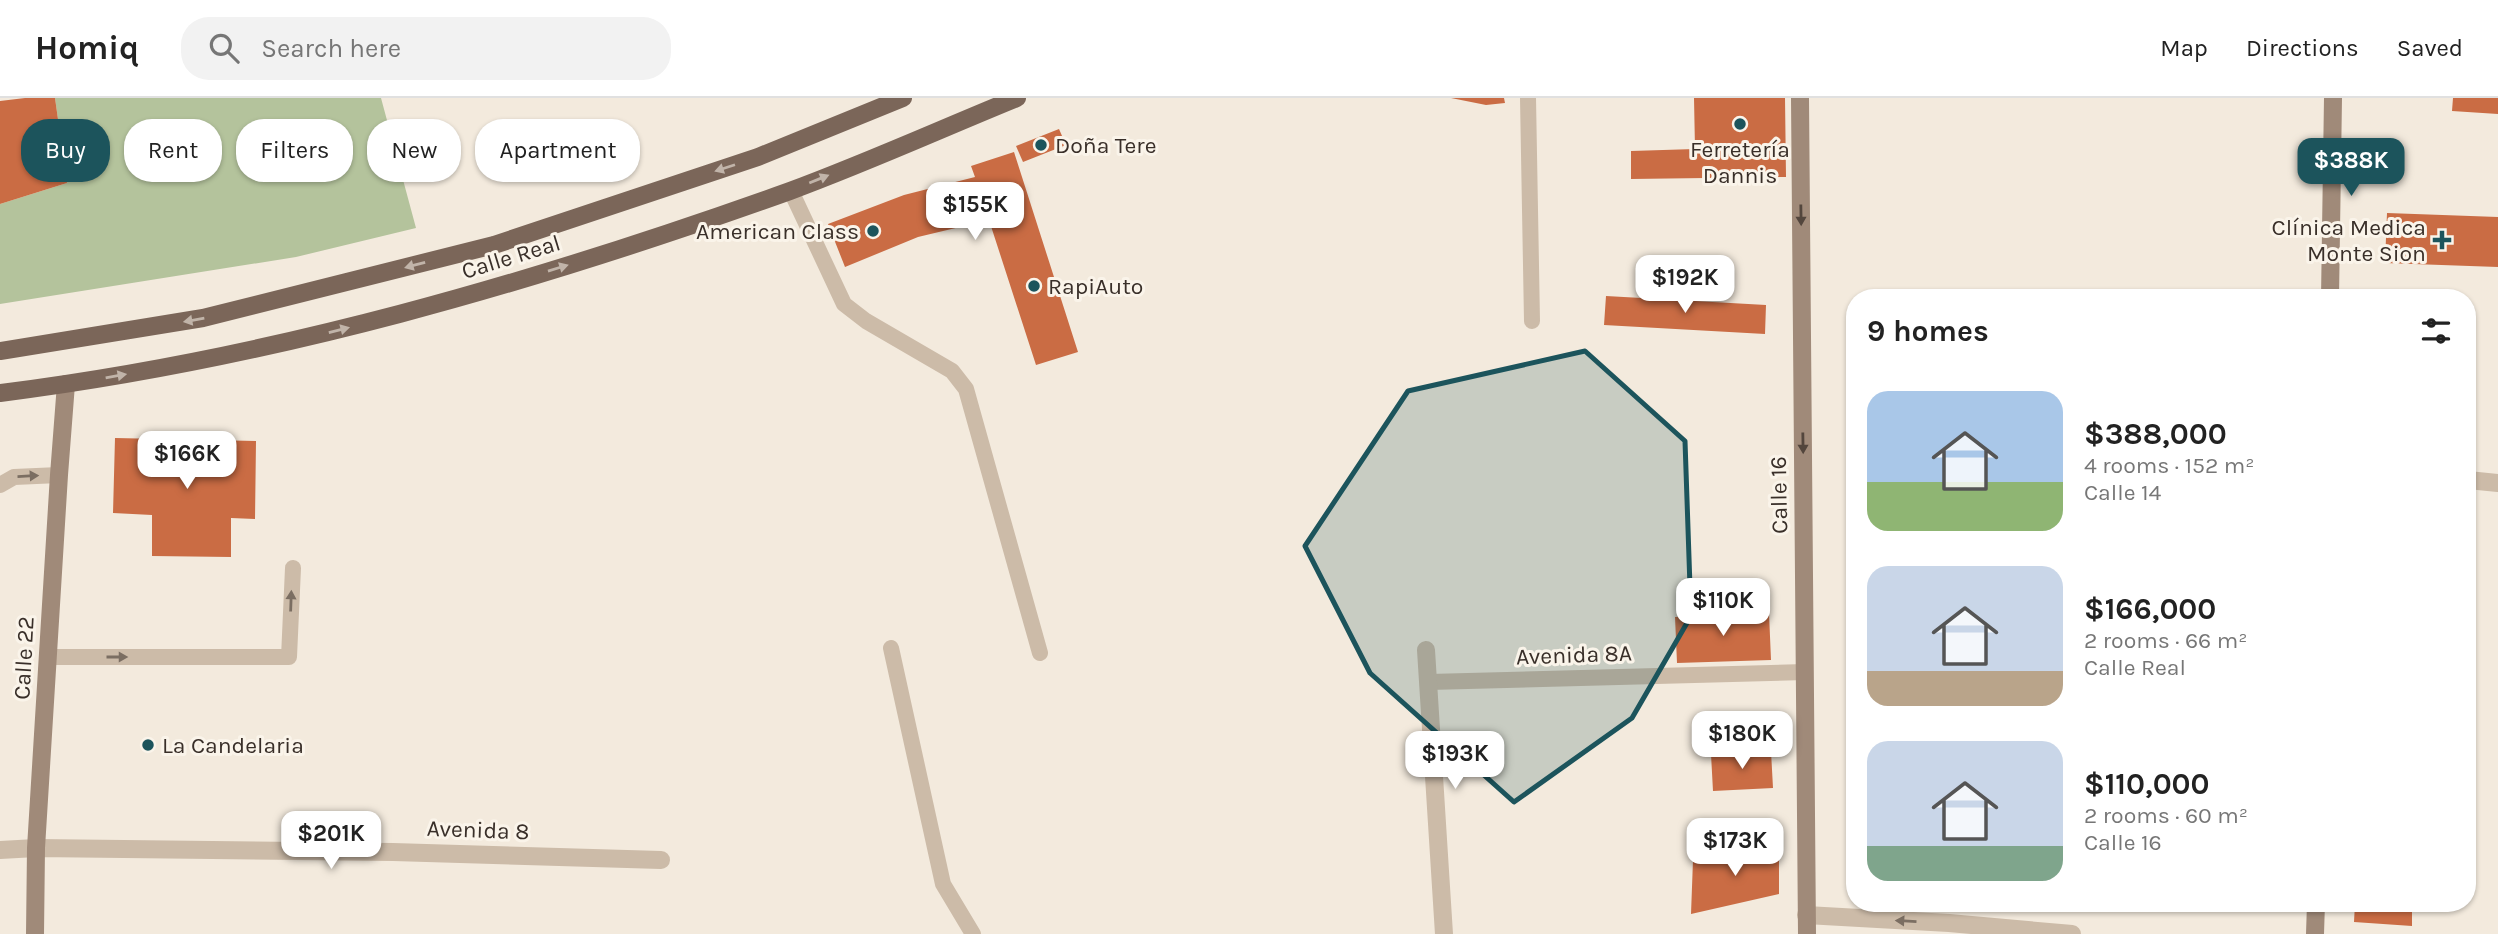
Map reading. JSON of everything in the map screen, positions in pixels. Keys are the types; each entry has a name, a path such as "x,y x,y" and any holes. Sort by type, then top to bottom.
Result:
{"main road":[{"name":"Calle Real","path":"0,351 203,318 494,245 758,157 903,98"},
{"name":"Calle Real","path":"0,393 180,365 296,341 424,309 583,261 791,191 1017,98"},
{"name":"Calle 16","path":"1800,98 1807,934"},
{"path":"2330,289 2333,98"},
{"name":"Calle 22","path":"35,934 36,848 66,384"},
{"path":"2315,934 2316,912"}],"street":[{"path":"2476,481 2498,483"},
{"path":"1426,650 1444,934"},
{"name":"Avenida 8","path":"0,850 36,848 393,852 661,860"},
{"path":"1806,915 1950,923 2072,934"}],"lane":[{"path":"1528,98 1532,321"},
{"path":"791,191 844,304 866,321 952,371 966,389 1040,653"},
{"path":"0,485 14,477 59,475"},
{"path":"49,657 289,657 293,568"},
{"path":"891,648 943,884 974,934"},
{"name":"Avenida 8A","path":"1429,682 1805,671"}],"highlighted area":[{"path":"1585,351 1685,441 1691,616 1632,718 1514,802 1370,673 1305,546 1408,391"}],"green space":[{"path":"55,98 381,98 387,119 367,119 367,182 404,182 416,228 296,257 0,304 0,204 67,182 110,182 110,119 58,119"}],"building":[{"path":"55,98 58,119 21,119 21,182 67,183 0,204 0,101"},
{"path":"1451,98 1504,98 1505,103 1486,105"},
{"name":"Ferretería Dannis","path":"1694,98 1785,98 1786,177 1631,179 1631,151 1695,149"},
{"path":"2453,98 2498,98 2498,114 2452,111"},
{"name":"Doña Tere","path":"1059,129 1066,145 1023,162 1016,146"},
{"path":"1014,152 1078,352 1036,365 989,220 918,237 845,267 828,224 904,195 975,177 971,166"},
{"name":"Clínica Medica Monte Sion","path":"2387,213 2498,217 2498,267 2385,263"},
{"path":"1606,296 1766,305 1765,334 1604,325"},
{"path":"115,438 256,441 255,519 231,518 231,557 152,556 152,515 113,513"},
{"path":"1769,613 1771,660 1677,663 1675,617"},
{"path":"1771,751 1773,788 1713,791 1711,754"},
{"path":"1779,843 1779,894 1691,914 1693,860"},
{"path":"2355,912 2412,912 2412,926 2354,922"}],"place":[{"name":"Ferretería Dannis","path":"1740,124"},
{"name":"Doña Tere","path":"1041,145"},
{"name":"American Class","path":"873,231"},
{"name":"Clínica Medica Monte Sion","path":"2442,240"},
{"name":"RapiAuto","path":"1034,286"},
{"name":"La Candelaria","path":"148,745"}]}
